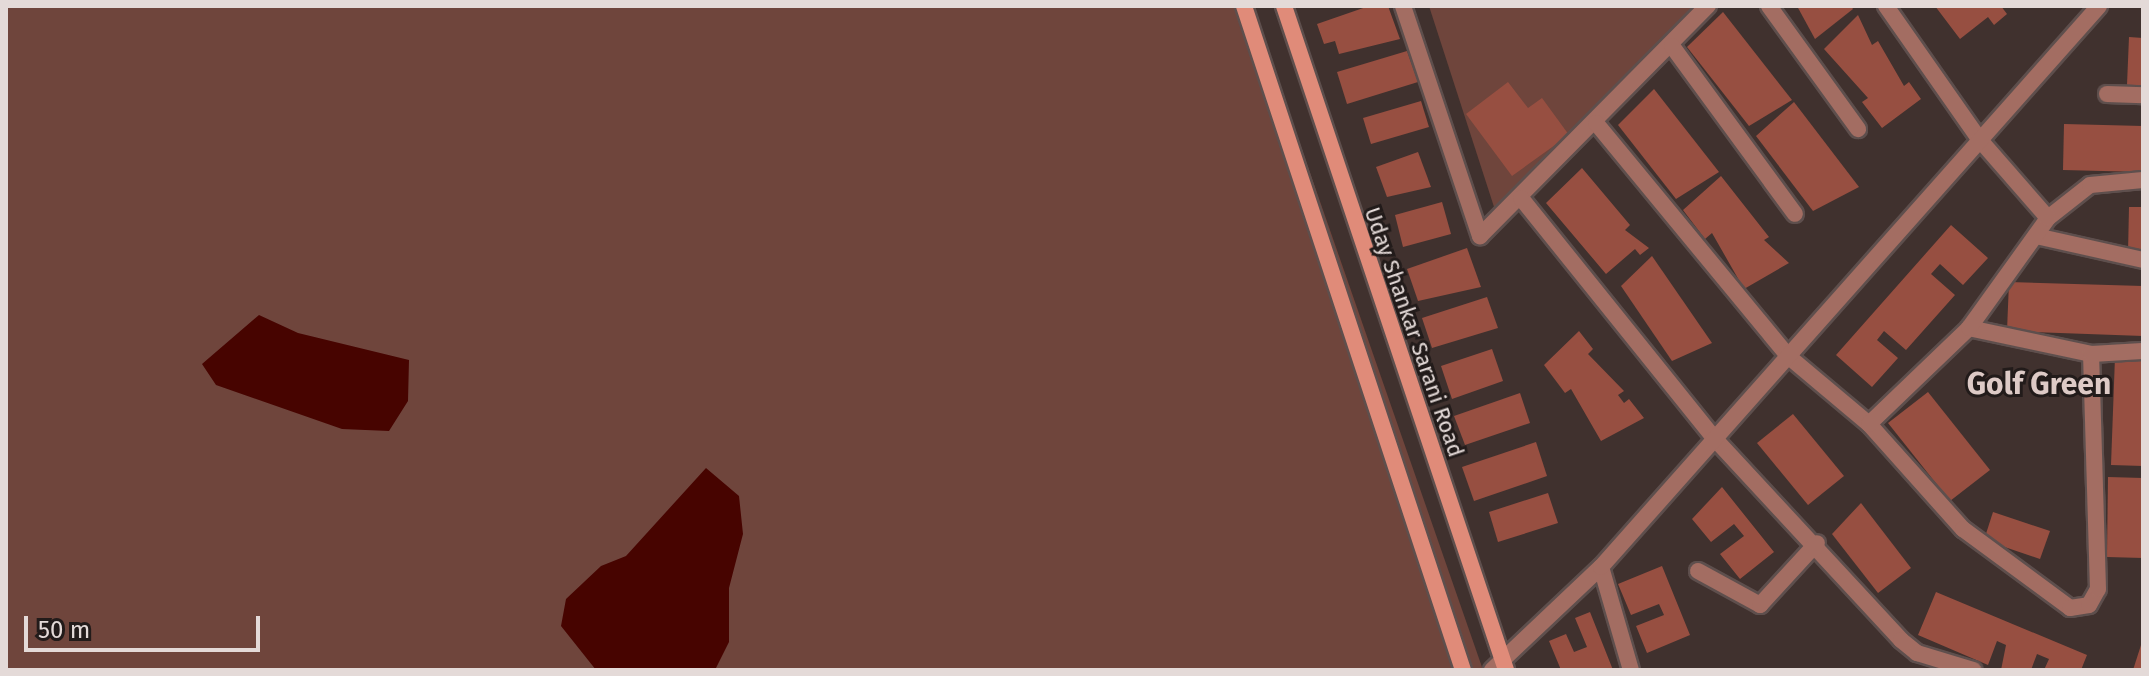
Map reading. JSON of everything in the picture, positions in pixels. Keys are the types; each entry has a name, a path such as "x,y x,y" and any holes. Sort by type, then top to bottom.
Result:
{"street":[{"path":"1244,6 1463,670"},
{"name":"Uday Shankar Sarani Road","path":"1284,6 1501,668"},
{"path":"1403,6 1480,236 1596,123 1708,6"},
{"path":"1769,6 1858,129"},
{"path":"1886,6 1980,140 2048,218"},
{"path":"1501,668 1601,567 2099,6"},
{"path":"1672,46 1795,214"},
{"path":"2107,94 2143,95"},
{"path":"1596,123 1788,356 1869,424 2007,568 2070,608 2089,605 2098,589 2091,354"},
{"path":"1869,424 1969,328 2048,218 2090,185 2143,180"},
{"path":"1521,198 1715,439 1817,543 1901,640 1917,653 1973,670"},
{"path":"2036,236 2143,260"},
{"path":"1969,328 2091,354 2143,351"},
{"path":"1698,571 1760,605 1817,543"},
{"path":"1601,567 1631,670"}],"shaded area":[{"path":"6,6 1252,6 1483,670 6,670"},
{"path":"1429,6 1706,6 1496,213"},
{"path":"259,315 298,333 409,360 408,401 389,431 342,429 216,385 202,364"},
{"path":"706,468 739,496 743,534 729,588 729,642 715,670 596,670 561,626 566,599 601,566 626,556"}],"building":[{"path":"1369,6 1388,6 1400,39 1339,54 1335,41 1324,44 1317,24"},
{"path":"1797,6 1851,6 1853,9 1815,39"},
{"path":"1935,6 2001,6 2007,14 1994,25 1988,17 1960,39"},
{"path":"1723,12 1792,100 1749,126 1687,47"},
{"path":"1858,15 1872,45 1878,41 1904,86 1909,82 1921,99 1882,128 1862,102 1868,98 1824,49"},
{"path":"2129,37 2143,38 2143,85 2127,85"},
{"path":"1407,51 1418,82 1347,104 1337,72"},
{"path":"1508,82 1528,108 1542,98 1569,135 1512,176 1466,114"},
{"path":"1654,89 1719,172 1676,199 1618,125"},
{"path":"1421,101 1429,127 1371,144 1363,118"},
{"path":"1794,102 1859,187 1813,211 1756,136"},
{"path":"2064,124 2143,126 2143,172 2063,170"},
{"path":"1418,152 1431,187 1387,197 1376,167"},
{"path":"1582,168 1630,225 1625,230 1649,248 1640,255 1635,249 1606,274 1546,203"},
{"path":"1721,176 1769,237 1764,240 1789,263 1744,289 1712,233 1705,239 1683,210"},
{"path":"1442,202 1451,234 1403,247 1395,215"},
{"path":"2129,207 2143,207 2143,254 2128,253"},
{"path":"1951,225 1988,258 1963,285 1940,264 1931,274 1955,295 1906,350 1884,331 1877,340 1898,358 1872,387 1836,355"},
{"path":"1467,248 1481,287 1418,301 1407,269"},
{"path":"1652,256 1712,343 1672,361 1621,286"},
{"path":"2009,282 2143,286 2143,336 2007,331"},
{"path":"1487,297 1498,328 1432,348 1422,318"},
{"path":"1579,331 1593,349 1588,354 1624,391 1618,395 1624,403 1629,399 1644,418 1601,441 1571,389 1565,393 1544,365"},
{"path":"1492,349 1503,381 1452,399 1441,366"},
{"path":"2115,357 2143,358 2143,466 2111,465"},
{"path":"1928,392 1990,470 1950,501 1888,423"},
{"path":"1520,393 1530,423 1465,445 1454,416"},
{"path":"1793,414 1844,476 1808,505 1757,443"},
{"path":"1536,442 1547,476 1474,501 1462,467"},
{"path":"2108,477 2143,478 2143,558 2107,557"},
{"path":"1722,487 1774,552 1740,579 1720,554 1744,536 1734,524 1711,542 1692,519"},
{"path":"1548,493 1558,523 1498,542 1489,512"},
{"path":"1861,503 1911,568 1878,593 1832,534"},
{"path":"1993,512 2050,531 2040,559 1984,540"},
{"path":"1662,566 1690,635 1647,653 1636,626 1664,615 1659,604 1631,615 1618,584"},
{"path":"1936,592 2087,655 2081,670 2044,670 2049,659 2037,654 2031,670 2001,670 2006,645 1997,641 1988,665 1918,635"},
{"path":"1590,612 1613,670 1561,670 1549,641 1566,634 1574,652 1587,647 1575,618"},
{"path":"2142,642 2143,670 2133,670"}],"district":[{"name":"Golf Green","path":"2039,384"}]}
